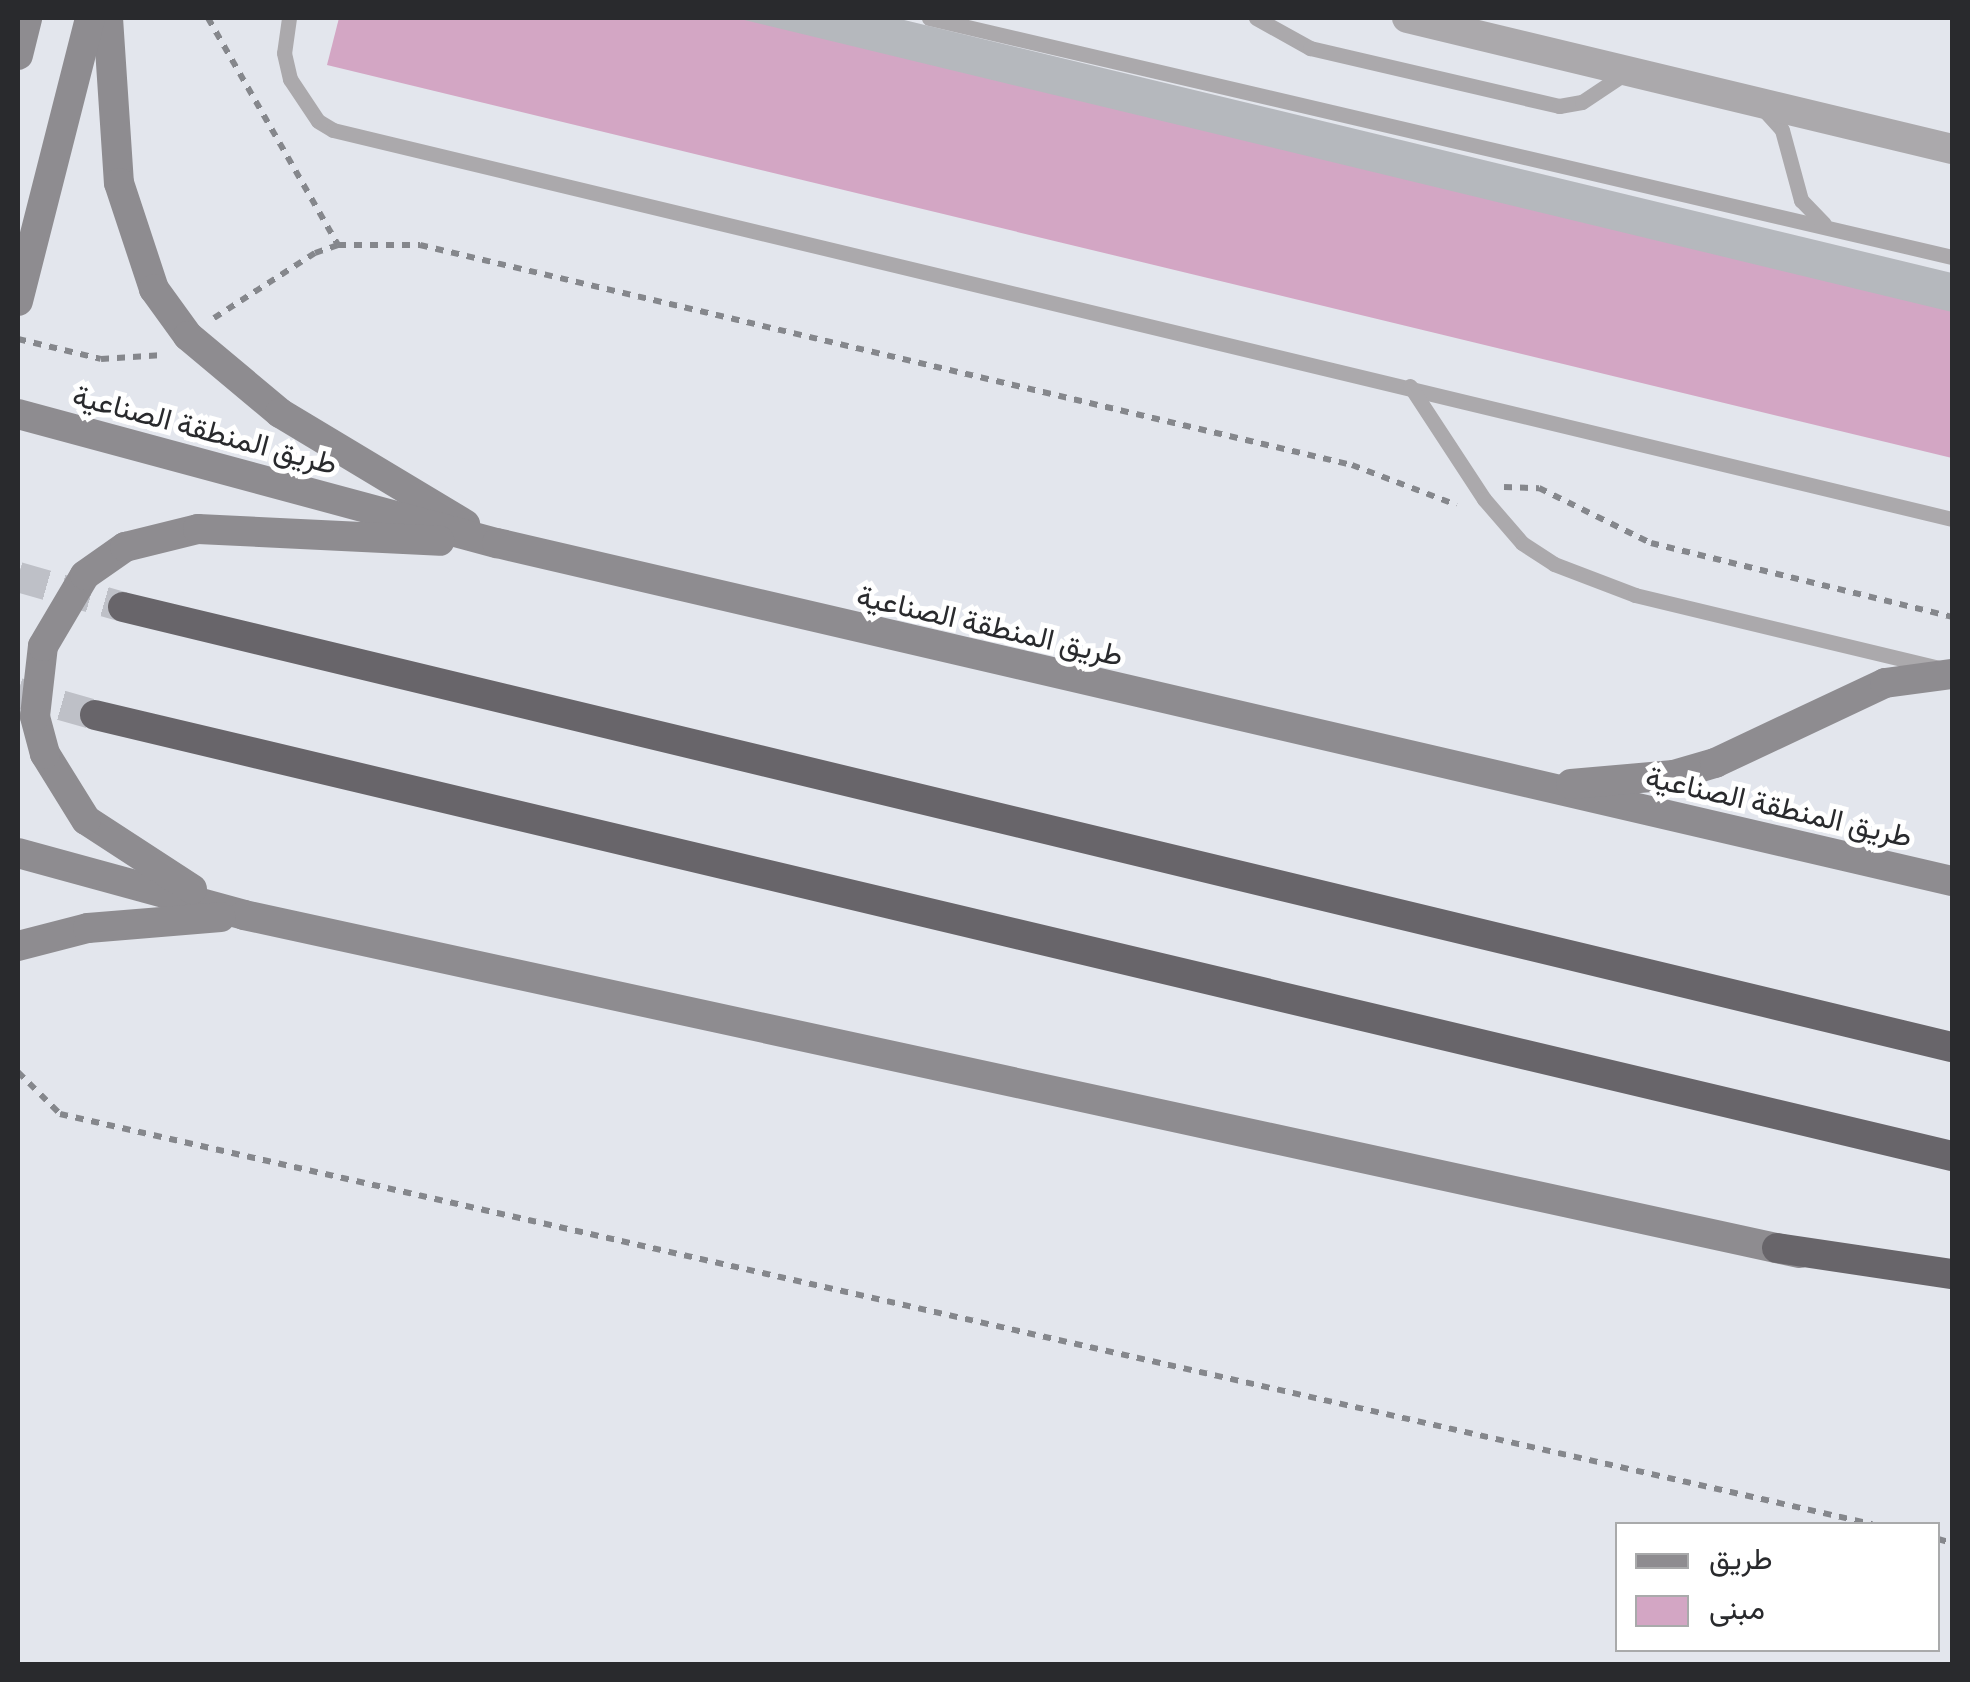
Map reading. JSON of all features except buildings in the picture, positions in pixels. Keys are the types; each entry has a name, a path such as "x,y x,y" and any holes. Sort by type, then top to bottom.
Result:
{"highway":[{"path":"123,607 1952,1047"},
{"path":"95,715 1952,1156"},
{"path":"1746,997 1952,1032"},
{"path":"1776,1248 1952,1274"}],"street":[{"path":"18,55 27,18"},
{"path":"18,301 90,18"},
{"path":"108,18 119,183 154,289 188,336 280,413 497,543"},
{"path":"1407,18 1952,149"},
{"name":"طريق المنطقة الصناعية","path":"18,414 497,543 1952,881"},
{"path":"244,915 132,854 86,820 62,788 34,716 43,646 61,609 85,576 125,547 161,534 198,528 497,543"},
{"path":"1543,786 1674,775 1716,763 1884,683 1952,672"},
{"path":"18,853 244,915 1776,1248 1952,1290"},
{"path":"18,946 88,928 244,915"}],"lane":[{"path":"288,18 284,53 290,79 318,121 333,130 1952,519"},
{"path":"929,18 1952,257"},
{"path":"1256,18 1310,48 1559,106 1582,102 1627,72"},
{"path":"1759,105 1782,130 1789,174 1801,200 1827,226"},
{"path":"1410,386 1484,500 1522,543 1587,578 1952,672"}],"path":[{"path":"208,18 338,245"},
{"path":"18,338 101,359 162,356 268,279 338,245 450,251 1352,465 1434,501 1467,507 1516,484 1540,488 1651,544 1952,617"},
{"path":"18,1072 60,1114 1863,1522"}],"tunnel":[{"path":"18,577 123,607"},
{"path":"18,693 95,715"}]}
